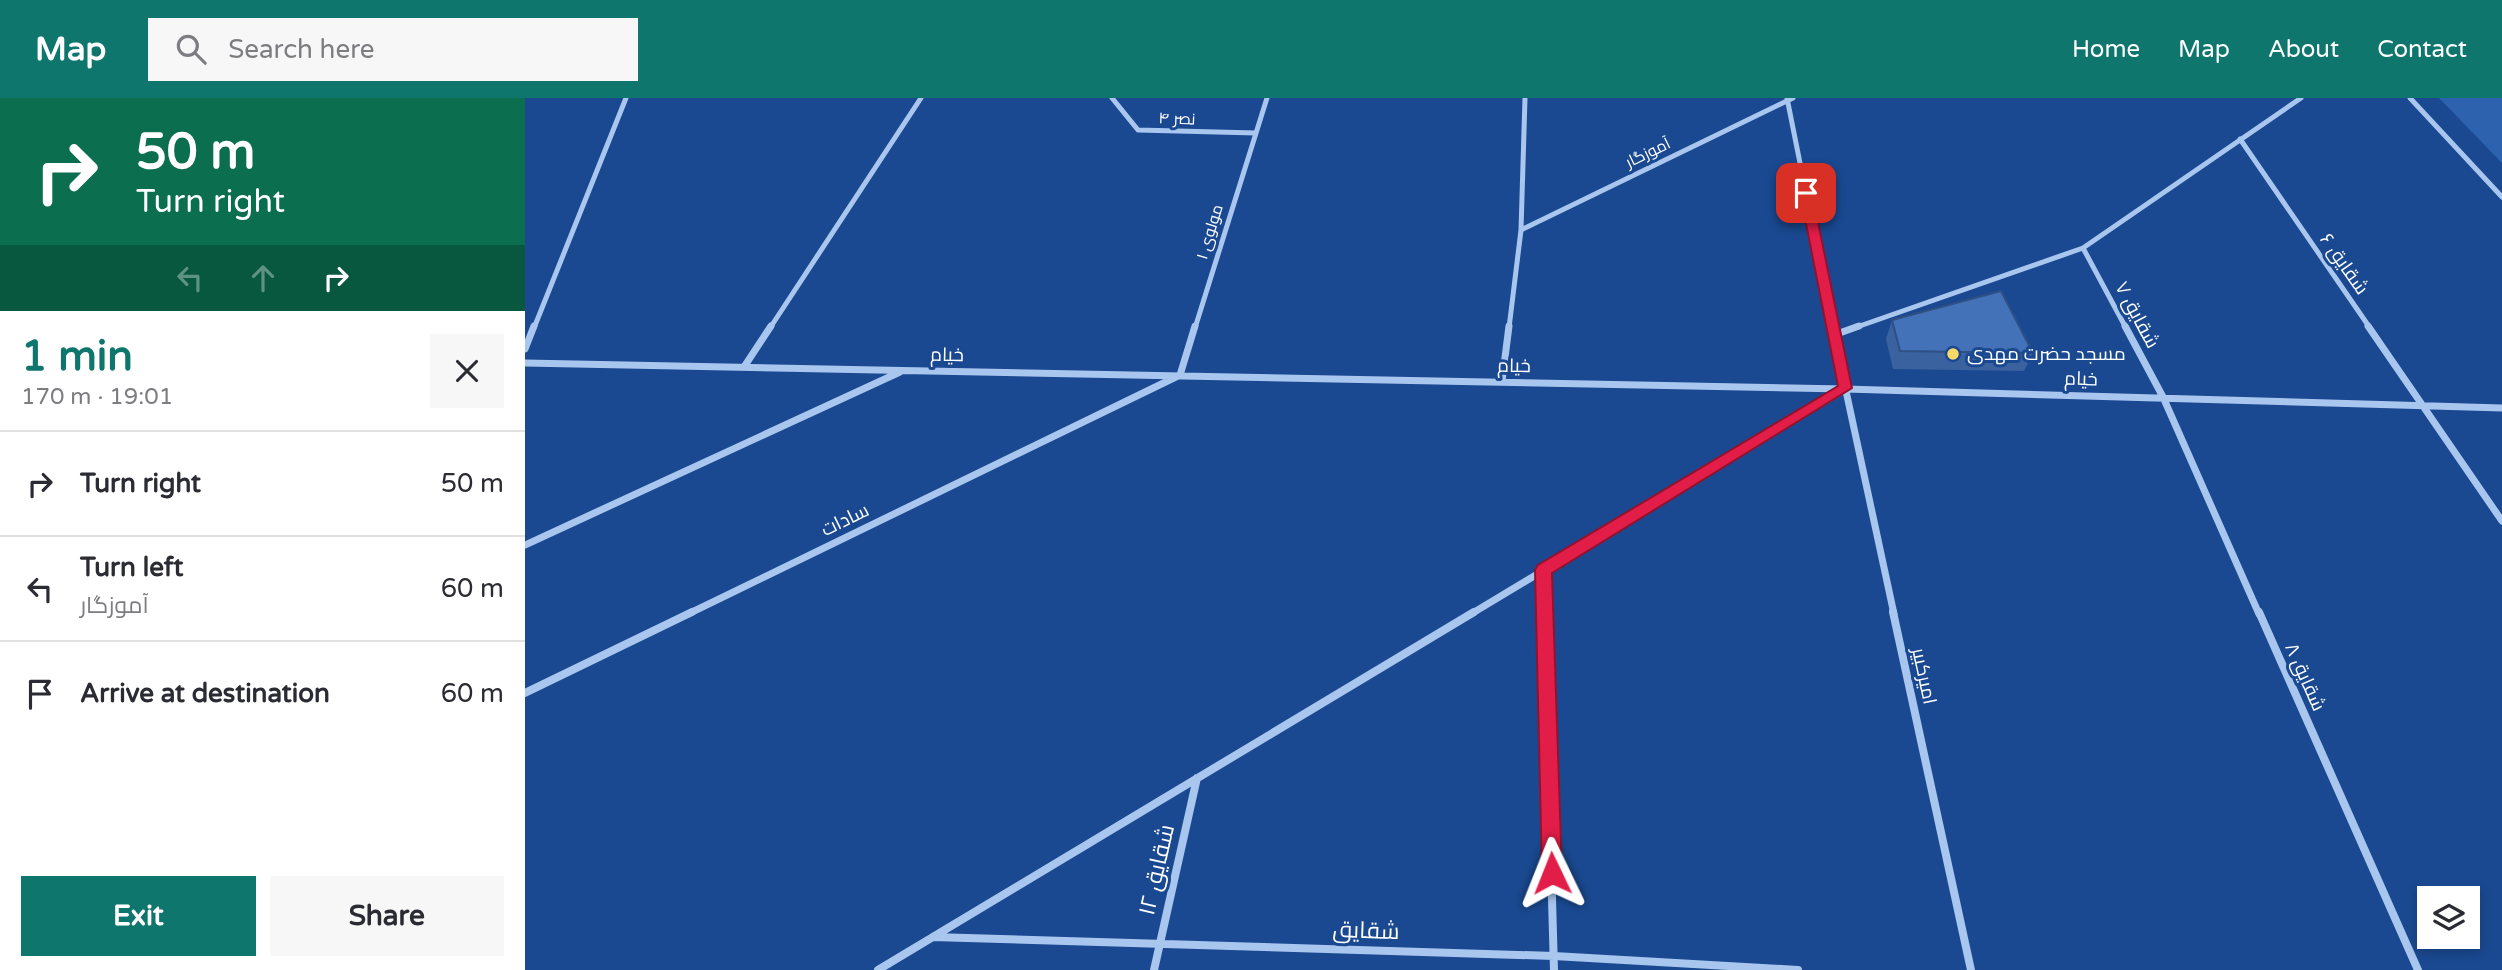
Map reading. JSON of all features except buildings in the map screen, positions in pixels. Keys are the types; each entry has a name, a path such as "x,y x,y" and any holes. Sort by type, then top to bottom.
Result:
{"street":[{"path":"525,349 627,98"},
{"path":"744,367 921,98"},
{"name":"نصر ۴","path":"1112,98 1138,130 1255,133"},
{"name":"مولوی ۱","path":"1180,375 1267,98"},
{"path":"1502,382 1521,230 1525,98"},
{"path":"1834,335 2083,248 2301,98"},
{"path":"2410,98 2502,197"},
{"name":"آموزگار","path":"1521,230 1789,99 1845,388"},
{"name":"شقایق ۶","path":"2240,139 2502,521"},
{"name":"شقایق ۷","path":"2083,248 2163,397"},
{"name":"خیام","path":"525,363 1845,388 2502,408"},
{"path":"525,545 903,370"},
{"name":"سادات","path":"525,693 1180,375"},
{"path":"878,970 1845,388"},
{"name":"امیرکبیر","path":"1845,388 1971,970"},
{"name":"شقایق ۸","path":"2163,397 2418,970"},
{"path":"1543,570 1554,970"},
{"name":"شقایق ۱۲","path":"1154,970 1197,778"},
{"name":"شقایق","path":"932,937 1554,956 1798,970"}],"shaded area":[{"path":"2439,98 2502,98 2502,163"}],"place":[{"name":"مسجد حضرت مهدی","path":"1953,354"}],"route":[{"path":"1552,873 1543,570 1845,388 1806,193"}]}
